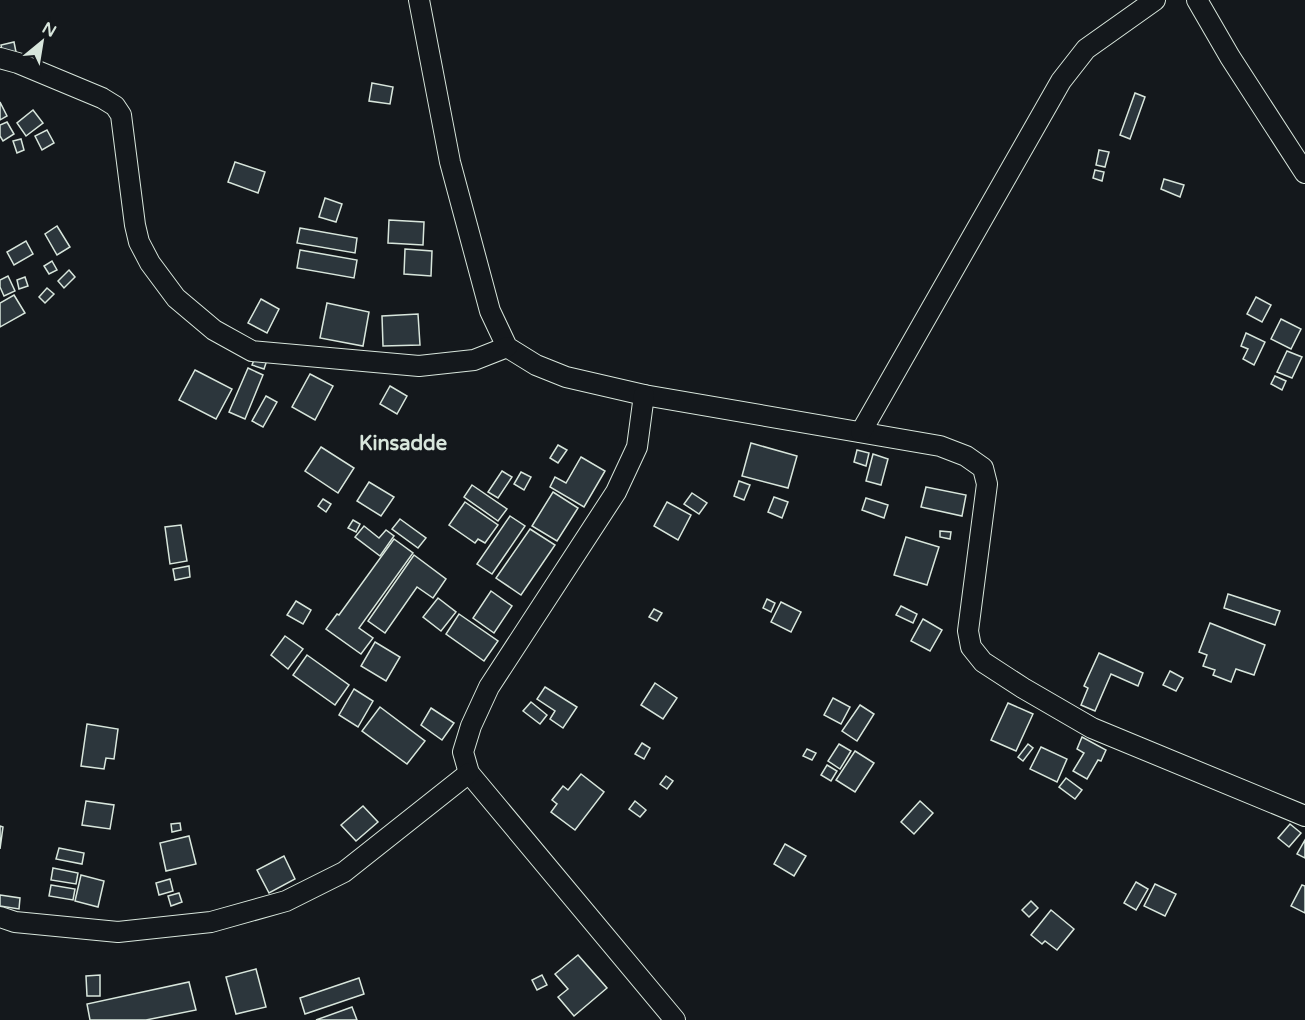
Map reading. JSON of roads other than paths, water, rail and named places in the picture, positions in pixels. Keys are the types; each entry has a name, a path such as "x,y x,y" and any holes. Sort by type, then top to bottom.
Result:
{"street":[{"path":"419,0 450,162 490,311 507,347 536,365 566,377 644,395 940,446 966,456 983,468 987,484 968,631 971,647 983,662 1092,728 1305,816"},
{"path":"861,432 1061,81 1086,49 1155,0"},
{"path":"1197,0 1230,57 1305,173"},
{"path":"0,58 29,67 102,98 115,106 121,116 135,225 140,242 150,263 176,298 214,330 252,351 419,366 474,360 507,347"},
{"path":"644,395 637,447 616,492 489,687 471,726 463,752 468,773 675,1020"},
{"path":"0,917 15,922 118,932 211,922 286,901 344,872 468,773"}],"district":[{"name":"Kinsadde","path":"403,443"}]}
